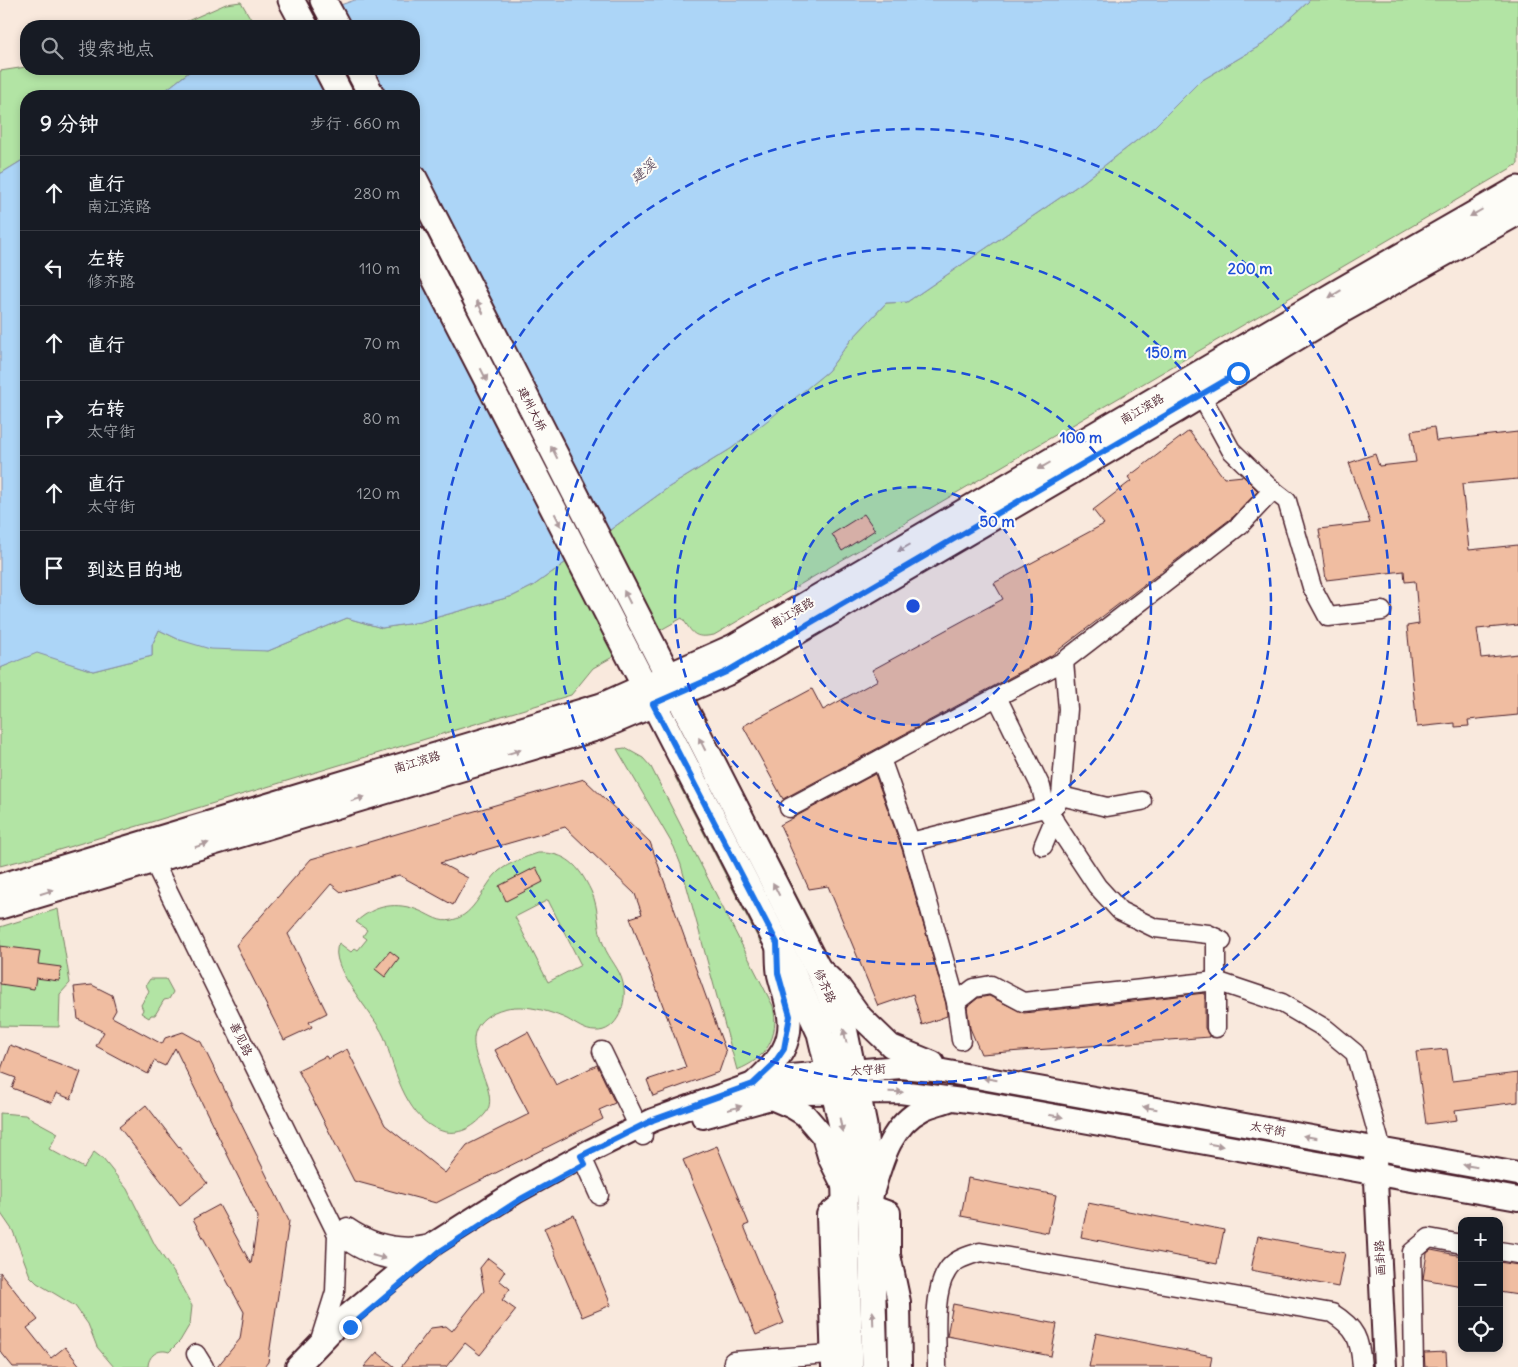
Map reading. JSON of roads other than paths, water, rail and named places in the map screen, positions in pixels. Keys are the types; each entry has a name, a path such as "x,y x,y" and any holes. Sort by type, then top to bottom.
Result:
{"main road":[{"path":"292,0 302,20"},
{"path":"323,0 333,20"},
{"path":"330,75 338,90"},
{"path":"361,75 369,90"},
{"name":"南江滨路","path":"1197,387 1518,189"},
{"name":"建州大桥","path":"420,190 650,640"},
{"name":"南江滨路","path":"0,906 153,850 602,706 648,696 672,685 734,647 1197,387 1340,311 1518,212"},
{"name":"修齐路","path":"420,250 648,696 777,943 864,1126 870,1203 875,1367"},
{"name":"修齐路","path":"650,640 815,965 844,1028 843,1130 845,1194 841,1360"},
{"name":"南江滨路","path":"0,887 153,850"}],"street":[{"path":"1197,387 1231,450 1287,501 1312,588 1328,617 1382,611"},
{"path":"789,808 1064,661 1240,525 1273,490"},
{"path":"1043,846 1050,814 1062,796 1068,709 1064,661"},
{"path":"997,697 1041,787 1050,814 1097,886 1120,911 1155,928 1208,934 1219,940 1216,981 1216,1028"},
{"path":"881,759 911,842 956,1002 961,1040"},
{"path":"1062,796 1107,807 1142,801"},
{"path":"911,842 1050,814"},
{"name":"善见路","path":"153,850 344,1234"},
{"path":"753,1084 773,1065 784,1049 789,1028 790,1016 778,973 777,943"},
{"path":"815,965 840,988 861,1017 891,1046 962,1074"},
{"path":"956,1002 974,988 991,985 1023,1002 1216,981 1282,1003 1326,1029 1354,1053 1382,1150"},
{"path":"602,1051 641,1132"},
{"name":"太守街","path":"641,1132 901,1067 962,1074 1518,1174"},
{"name":"太守街","path":"297,1367 429,1252 516,1191 641,1132 753,1084 790,1076 954,1099 1518,1199"},
{"path":"771,1098 805,1115 823,1136 830,1159 845,1194"},
{"path":"900,1367 899,1302 890,1255 889,1213 870,1203 884,1154 892,1138 910,1118 924,1109 954,1099"},
{"name":"画卦路","path":"1382,1150 1385,1367"},
{"path":"583,1160 599,1196"},
{"name":"画卦路","path":"1383,1175 1398,1367"},
{"path":"344,1234 395,1247 416,1248 429,1252"},
{"path":"344,1234 368,1254 384,1259 429,1252"},
{"path":"332,1335 348,1283 344,1234"},
{"path":"332,1335 330,1314 344,1234"},
{"path":"1414,1367 1412,1252 1429,1238 1458,1243"},
{"path":"937,1367 936,1315 947,1271 960,1258 980,1252 1332,1313 1349,1324 1361,1349 1362,1367"},
{"path":"1503,1252 1518,1254"},
{"name":"太守街","path":"310,1367 332,1335"},
{"path":"732,1361 841,1360"}],"water":[{"name":"建溪","path":"355,0 1310,0 1263,44 1199,82 1154,127 1083,182 907,302 886,303 850,341 828,371 772,417 732,448 669,487 533,586 513,596 420,622 382,628 347,618 268,651 210,649 180,640 159,630 152,645 152,656 93,671 37,653 0,668 0,174 20,162 20,605 420,605 420,90 166,90 185,75 420,75 420,20 297,20"}]}
